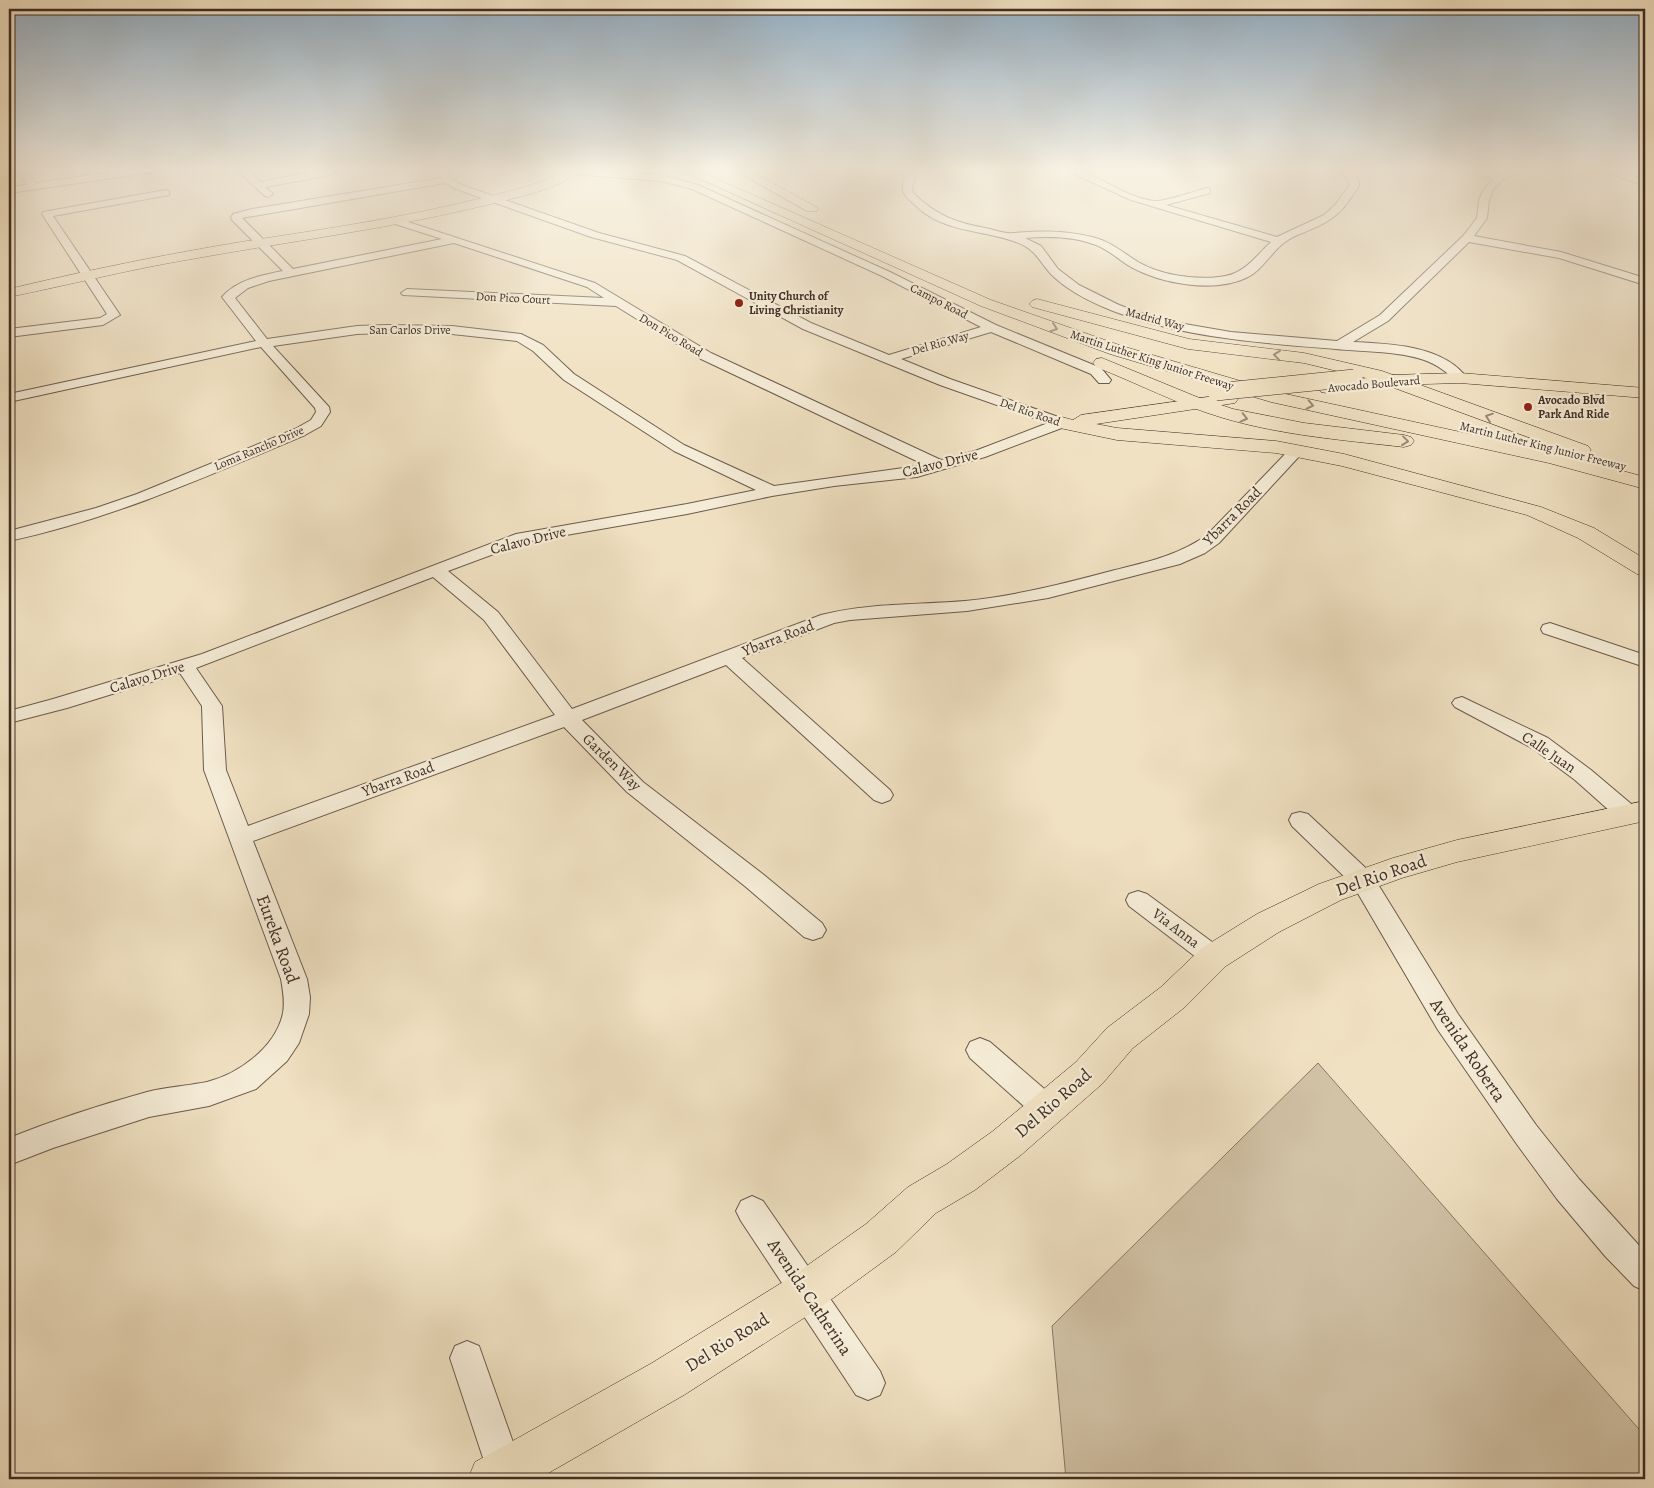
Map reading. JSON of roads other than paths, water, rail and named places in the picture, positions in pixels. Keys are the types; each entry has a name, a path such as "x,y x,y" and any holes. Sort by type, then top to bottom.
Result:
{"main road":[{"path":"9,293 86,275 299,237"},
{"name":"Martin Luther King Junior Freeway","path":"836,237 1030,320 1116,350 1197,375 1277,398 1642,477"},
{"path":"896,264 1005,322 1190,399 1243,418 1306,430 1476,450 1642,477"},
{"name":"Martin Luther King Junior Freeway","path":"1371,379 1304,358 1188,344 1029,301 1154,344 1310,389 1642,477"},
{"name":"Avocado Boulevard","path":"1288,392 1371,379 1434,373 1460,378 1645,393"},
{"name":"Avocado Boulevard","path":"1428,386 1460,378"},
{"path":"1371,379 1428,386 1642,477"},
{"name":"Calavo Drive","path":"1062,424 1073,416 1091,410 1146,400 1223,396 1371,379"},
{"path":"1146,400 1155,394 1155,390 1148,382"},
{"name":"Calavo Drive","path":"1223,396 1288,392"},
{"name":"Calavo Drive","path":"1062,424 1190,399"},
{"name":"Del Rio Road","path":"1062,424 1117,434 1263,445 1344,460 1534,511 1586,533 1645,569"},
{"name":"Del Rio Road","path":"502,1477 668,1379 806,1292 881,1238 922,1200 961,1176 1008,1143 1046,1108 1089,1073 1120,1038 1173,997 1214,957 1291,911 1362,879 1449,853 1637,813"}],"street":[{"path":"9,333 100,321 113,317 114,314 62,237"},
{"path":"254,237 291,273 455,240"},
{"name":"Don Pico Road","path":"447,237 591,285 712,359 940,466"},
{"name":"Del Rio Road","path":"604,237 681,258 799,322 945,382 1062,424"},
{"name":"Campo Road","path":"804,237 888,276 992,328 1096,371 1104,380"},
{"name":"Madrid Way","path":"1013,237 1038,248 1044,253 1054,271 1079,290 1106,304 1136,315 1207,331 1398,351 1422,356 1449,366 1460,378"},
{"path":"1082,237 1108,246 1135,265 1146,270 1173,278 1205,281 1224,280 1242,275 1278,241 1285,237"},
{"path":"1266,237 1278,241"},
{"path":"1338,346 1384,318 1467,238 1561,255 1645,282"},
{"name":"Loma Rancho Drive","path":"9,536 102,511 143,497 300,432 316,423 323,415 322,407 264,343 228,298 238,288 291,273"},
{"name":"Don Pico Court","path":"407,293 618,302"},
{"name":"Del Rio Way","path":"888,358 992,328"},
{"name":"San Carlos Drive","path":"9,398 264,343 357,330 394,329 499,334 521,338 538,348 570,377 679,448 772,491"},
{"name":"Calavo Drive","path":"9,717 60,704 185,666 522,538 688,509 772,491 834,481 917,472 980,454 1062,424"},
{"name":"Ybarra Road","path":"240,837 568,718 836,617 998,602 1048,593 1174,560 1199,549 1213,539 1297,450"},
{"name":"Garden Way","path":"436,570 495,621 568,718 635,787 755,881 813,930"},
{"path":"1550,629 1645,661"},
{"path":"729,657 882,795"},
{"name":"Eureka Road","path":"9,1152 48,1136 149,1104 209,1094 246,1080 286,1043 296,1014 297,997 294,980 215,770 212,706 185,666"},
{"name":"Calle Juan","path":"1462,703 1540,742 1637,813"},
{"name":"Avenida Roberta","path":"1300,820 1362,879 1448,1022 1521,1127 1568,1189 1616,1245 1645,1275"},
{"name":"Via Anna","path":"1138,900 1214,957"},
{"path":"980,1050 1046,1108"},
{"name":"Avenida Catherina","path":"752,1211 868,1383"},
{"path":"467,1358 502,1477"}],"place":[{"name":"Unity Church of Living Christianity","path":"739,303"},
{"name":"Avocado Blvd Park And Ride","path":"1528,407"}]}
